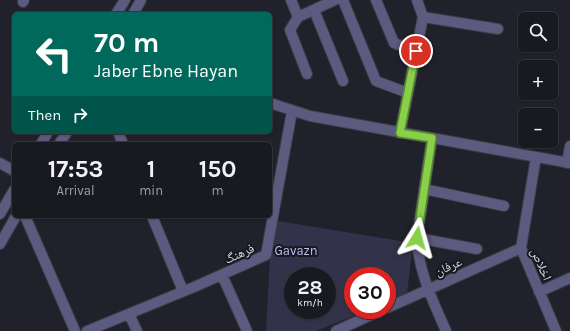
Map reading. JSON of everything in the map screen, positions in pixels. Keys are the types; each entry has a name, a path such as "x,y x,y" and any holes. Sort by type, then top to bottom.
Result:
{"street":[{"path":"117,12 124,0"},
{"path":"134,12 141,0"},
{"path":"291,0 298,17"},
{"path":"307,74 290,30 298,17 334,0"},
{"path":"343,0 376,81 408,93"},
{"path":"376,0 394,43 416,51"},
{"path":"400,133 423,17 417,0"},
{"path":"314,10 343,81"},
{"path":"423,17 498,29"},
{"path":"272,104 310,116 569,163 570,146"},
{"name":"فرهنگ","path":"87,331 266,255 292,111"},
{"path":"432,138 417,238 418,253 428,290 446,331"},
{"name":"اخلاص","path":"536,157 521,248 556,331"},
{"path":"0,163 12,171"},
{"path":"424,189 504,206"},
{"path":"0,214 12,193"},
{"path":"0,244 15,218"},
{"path":"25,218 75,331"},
{"path":"153,218 183,291"},
{"path":"417,238 477,248"},
{"name":"عرفان","path":"396,304 521,248"},
{"path":"222,274 247,331"},
{"path":"539,292 570,278"},
{"path":"129,314 137,331"},
{"path":"340,330 363,319"}],"green space":[{"name":"Gavazn","path":"272,220 413,243 407,294 396,298 396,267 344,267 344,319 346,319 316,331 266,331"}],"route":[{"path":"416,51 400,133 432,138 417,238"}]}
